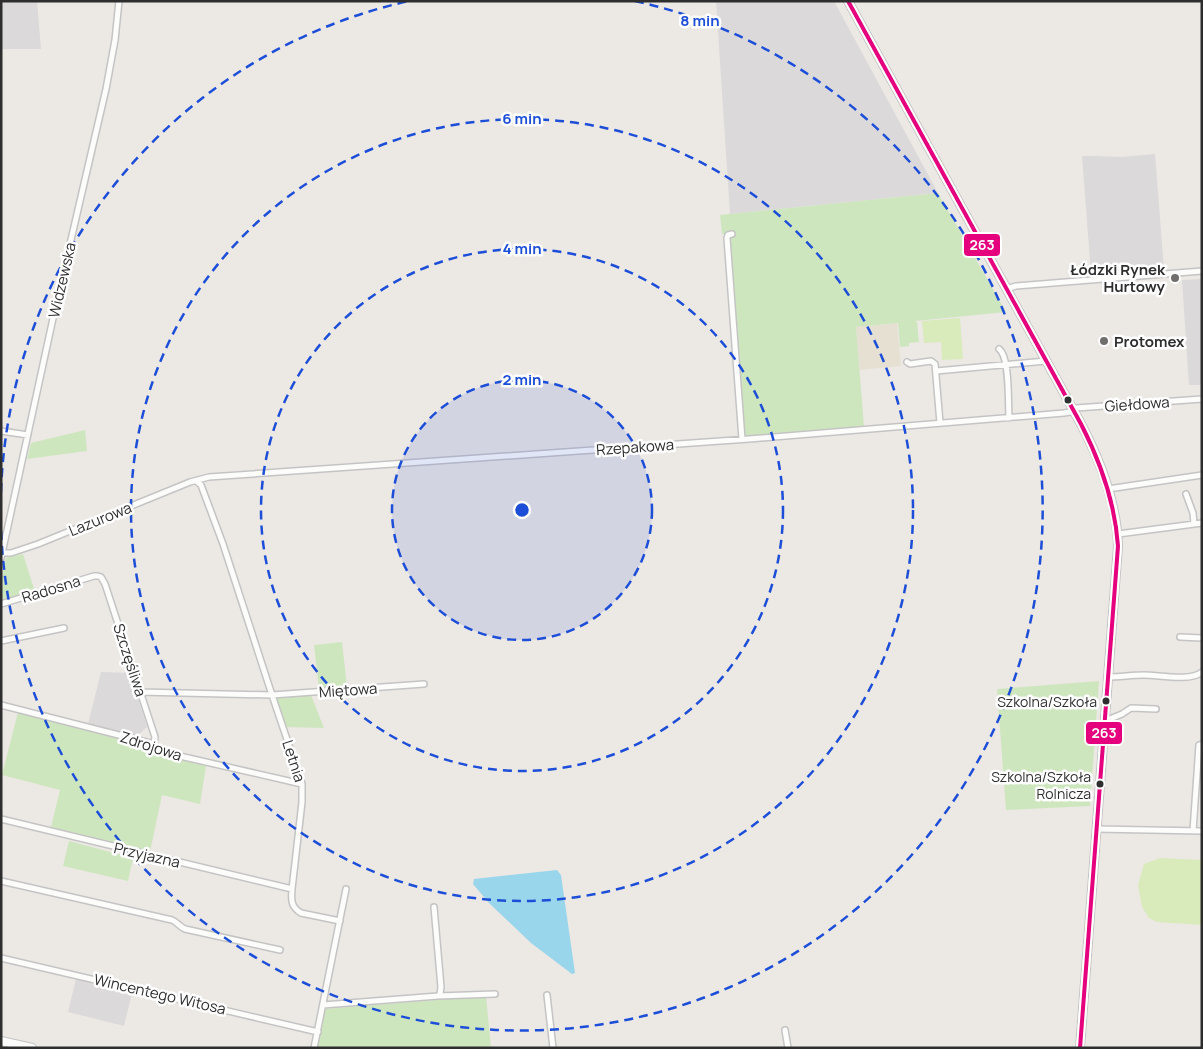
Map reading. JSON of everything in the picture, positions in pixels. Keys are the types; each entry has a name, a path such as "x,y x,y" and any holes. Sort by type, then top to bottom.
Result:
{"street":[{"name":"Widzewska","path":"2,556 74,224 106,89 115,40 119,1"},
{"path":"848,1 1073,410 1095,453 1115,512 1118,534 1080,1048"},
{"path":"732,234 727,238 742,439"},
{"path":"1006,289 1016,286 1202,271"},
{"path":"999,349 1002,351 1006,364 1009,418"},
{"path":"936,371 1046,361"},
{"path":"906,362 910,364 934,362 940,423"},
{"name":"Giełdowa","path":"1073,410 1076,408 1202,399"},
{"name":"Rzepakowa","path":"196,481 209,477 742,439 1067,413 1073,410"},
{"path":"1,431 28,435"},
{"path":"1108,489 1202,475"},
{"name":"Lazurowa","path":"2,556 38,544 196,481"},
{"name":"Letnia","path":"196,481 201,485 220,536 302,784 292,904 301,913 340,921"},
{"path":"1118,534 1200,524 1193,513 1186,494"},
{"name":"Radosna","path":"1,604 94,576 101,577"},
{"name":"Szczęśliwa","path":"101,577 105,584 155,737 154,744"},
{"path":"1,641 64,628"},
{"path":"1180,637 1202,638"},
{"path":"1108,677 1142,675 1187,677 1202,672"},
{"name":"Miętowa","path":"140,692 272,695 424,684"},
{"name":"Zdrojowa","path":"1,705 154,744 162,751 171,754 302,784"},
{"path":"1105,721 1131,708 1156,708"},
{"path":"1193,831 1199,745 1202,744"},
{"name":"Przyjazna","path":"1,819 292,889"},
{"path":"1096,829 1202,831"},
{"path":"1,881 172,920 185,929 280,950"},
{"path":"314,1048 346,889"},
{"path":"434,907 441,987 441,992 438,996"},
{"name":"Wincentego Witosa","path":"1,958 318,1032"},
{"path":"323,1004 496,994"},
{"path":"547,995 553,1048"},
{"path":"784,1030 788,1048"},
{"path":"1,1041 32,1048"}],"shaded area":[{"path":"1,1 37,1 41,49 1,49"},
{"path":"716,1 834,1 938,193 730,214"},
{"path":"1155,154 1164,269 1091,274 1082,156 1122,157"},
{"path":"1202,279 1202,385 1189,385 1182,280"},
{"path":"897,323 901,366 859,370 856,327"},
{"path":"101,672 130,673 147,727 137,736 88,724"},
{"path":"76,979 132,993 124,1026 68,1012"}],"green space":[{"path":"938,193 1006,312 915,321 917,322 919,342 909,343 909,346 900,347 898,323 856,327 864,427 745,437 730,234 722,234 720,215"},
{"path":"960,318 963,359 942,360 941,342 924,343 922,321"},
{"path":"85,430 87,451 27,459 31,443"},
{"path":"23,554 35,592 1,602 1,582 6,558"},
{"path":"342,642 347,687 319,689 314,645"},
{"path":"1099,681 1090,806 1006,810 997,689"},
{"path":"311,695 324,728 286,727 276,698"},
{"path":"18,712 130,739 150,746 163,756 206,766 200,804 162,795 150,852 51,827 60,790 2,775"},
{"path":"69,841 133,858 128,881 63,866"},
{"path":"1160,858 1202,860 1202,925 1157,922 1149,918 1142,907 1138,885 1144,864"},
{"path":"486,996 491,1048 317,1048 325,1009"}],"water":[{"path":"557,870 561,875 575,973 572,974 531,943 489,903 473,884 474,879"}],"transit line":[{"name":"263","path":"848,1 1081,424 1101,468 1114,514 1118,546 1080,1048"}],"place":[{"name":"Łódzki Rynek Hurtowy","path":"1175,278"},
{"name":"Protomex","path":"1104,341"},
{"name":"Szkolna/Szkoła","path":"1106,701"},
{"name":"Szkolna/Szkoła Rolnicza","path":"1100,784"}]}
